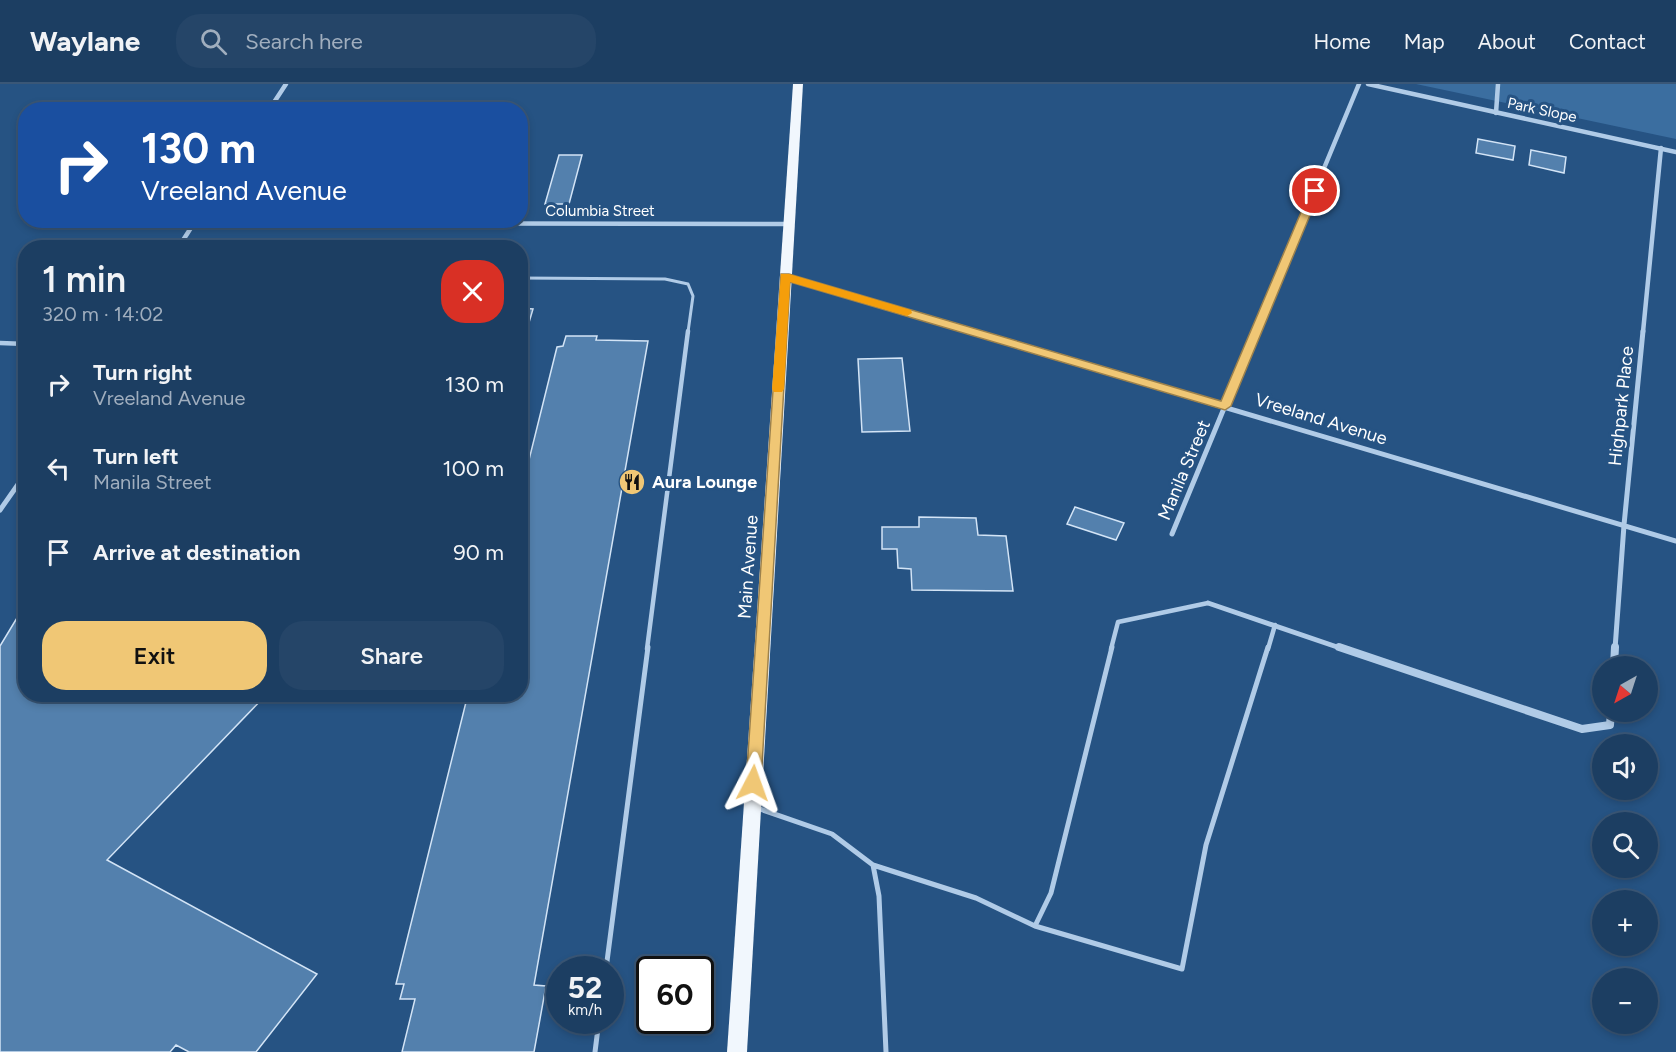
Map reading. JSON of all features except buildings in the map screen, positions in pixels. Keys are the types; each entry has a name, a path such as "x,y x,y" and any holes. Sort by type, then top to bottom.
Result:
{"main road":[{"name":"Main Avenue","path":"737,1052 798,84"}],"street":[{"path":"274,102 286,84"},
{"name":"Manila Street","path":"1172,534 1359,84"},
{"name":"Park Slope","path":"1368,84 1676,152"},
{"path":"1496,112 1498,84"},
{"name":"Highpark Place","path":"1615,656 1624,525 1661,148"},
{"name":"Columbia Street","path":"528,223 789,224"},
{"name":"Vreeland Avenue","path":"785,277 1676,541"},
{"path":"0,510 18,484"},
{"path":"1208,603 1582,729 1610,725 1610,722"}],"lane":[{"path":"528,278 664,279 688,284 693,296 608,956"},
{"path":"0,343 18,344"},
{"path":"1035,926 1051,893 1118,622 1208,603"},
{"path":"752,806 832,834 873,865 976,898 1035,926 1182,969 1206,845 1275,626"},
{"path":"873,865 879,896 886,1052"},
{"path":"595,1052 597,1034"}],"shaded area":[{"path":"1416,84 1676,84 1676,139"}],"slow traffic":[{"path":"778,389 785,277 907,313"}],"place":[{"name":"Aura Lounge","path":"632,482"}],"route":[{"path":"753,783 785,277 1225,406 1315,191"}]}
